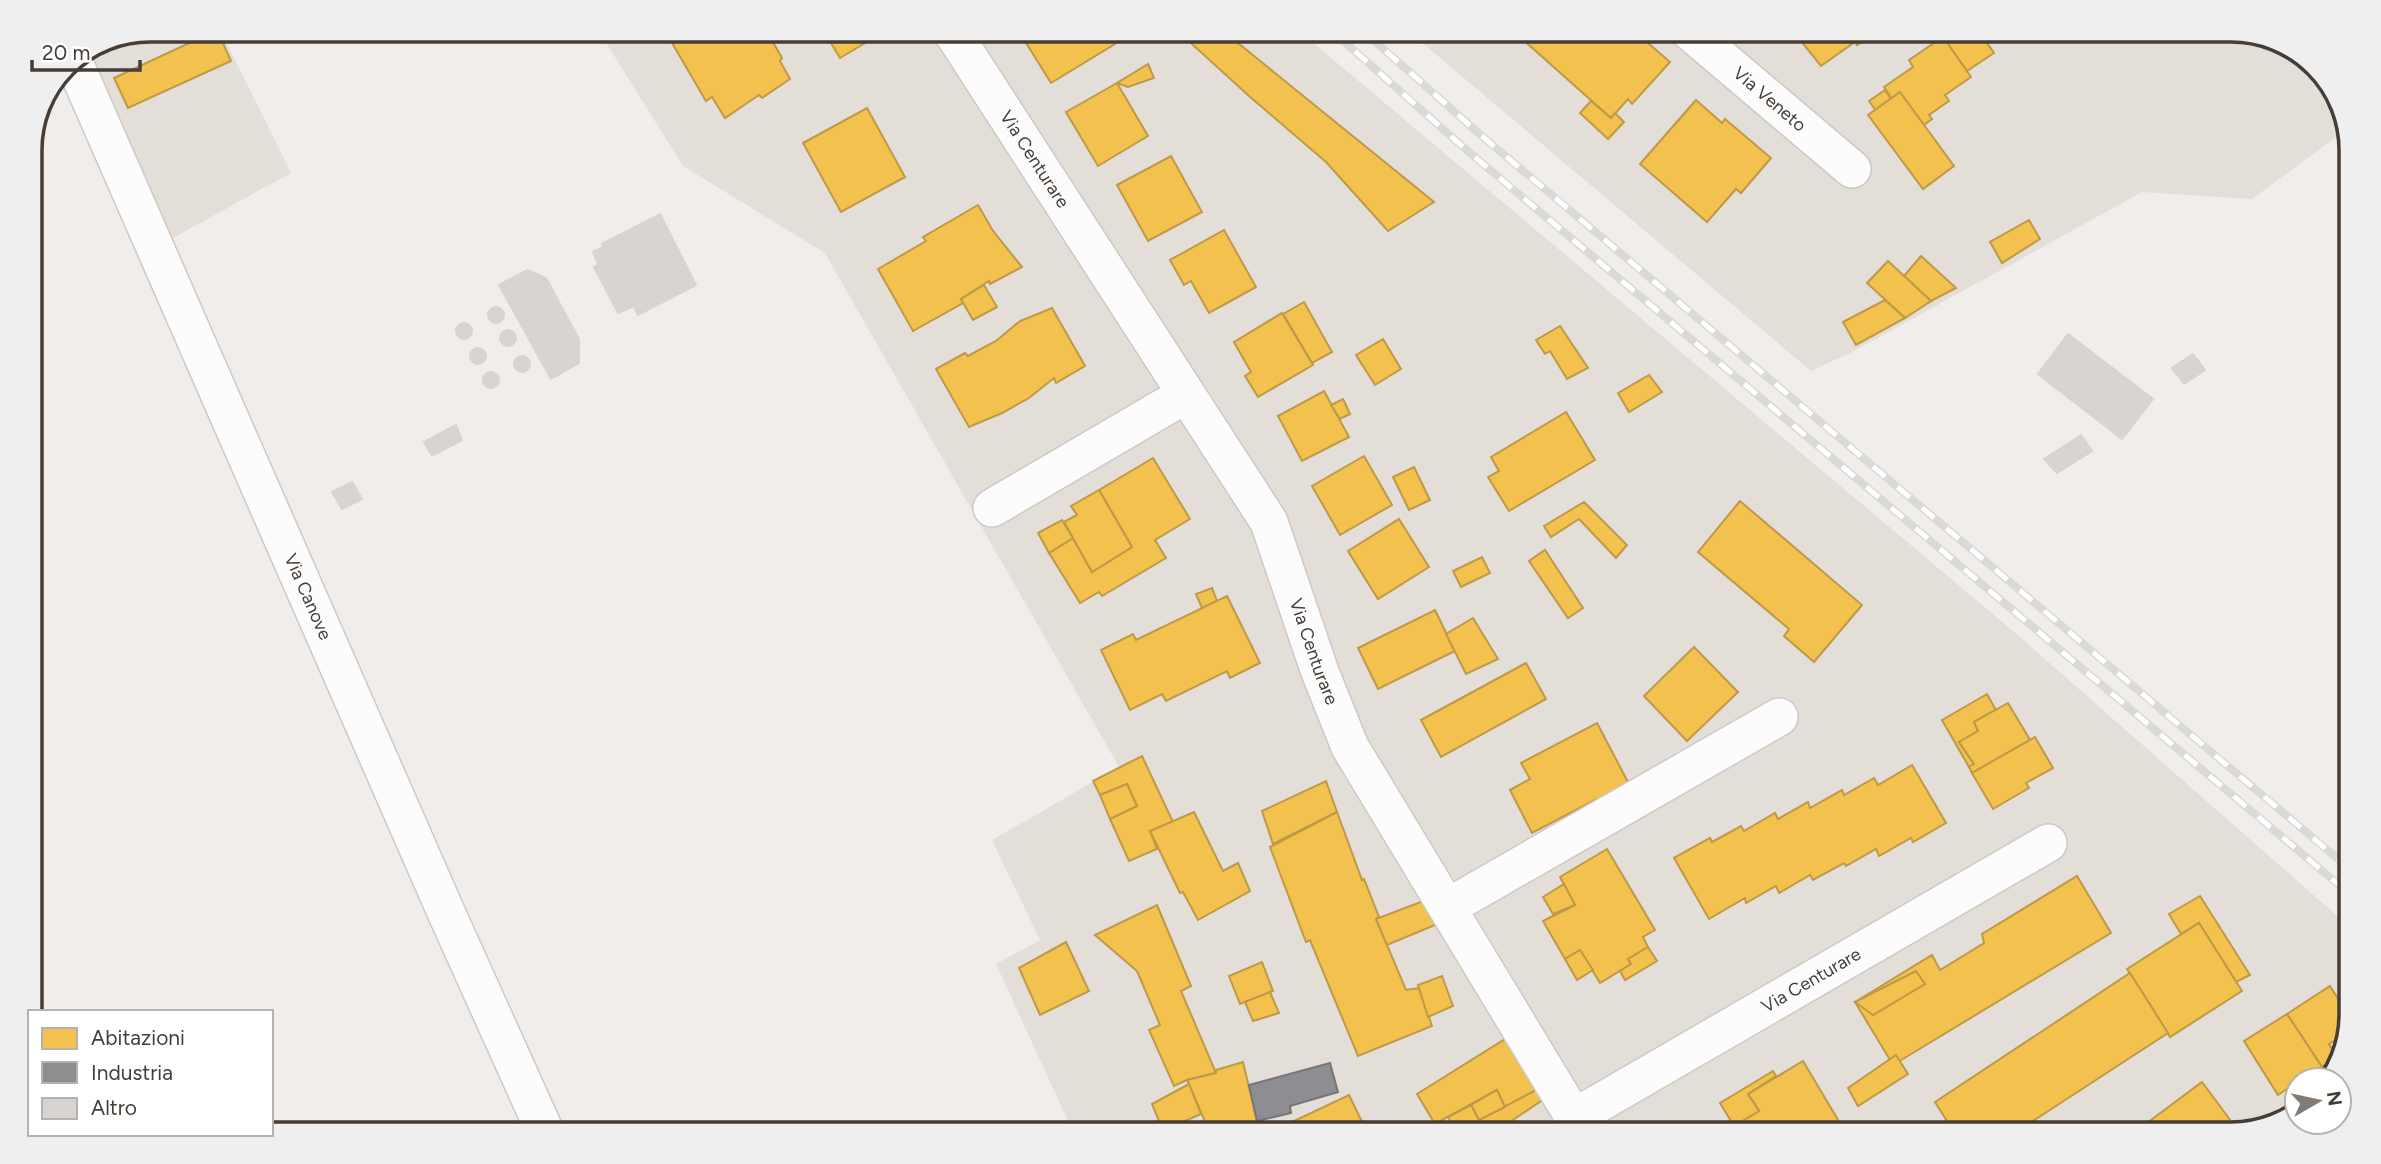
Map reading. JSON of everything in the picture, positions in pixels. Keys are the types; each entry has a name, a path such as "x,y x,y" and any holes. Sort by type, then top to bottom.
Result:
{"street":[{"name":"Via Centurare","path":"959,42 1269,522 1320,672 1350,747 1578,1122"},
{"name":"Via Veneto","path":"1702,42 1852,169"},
{"name":"Via Canove","path":"78,70 423,861 542,1122"},
{"path":"992,508 1185,395"},
{"path":"1448,907 1779,717"},
{"name":"Via Centurare","path":"1587,1122 2048,843"}],"shaded area":[{"path":"226,42 291,173 160,245 71,77 96,56 136,43"},
{"path":"606,42 1312,42 2013,631 2339,917 2339,1014 2337,1035 2328,1062 2326,1066 2283,1066 2283,1109 2259,1118 2231,1122 1068,1122 996,964 1040,940 992,840 1119,767 825,253 683,166"},
{"path":"1421,42 2231,42 2259,46 2291,60 2312,79 2328,102 2338,136 2252,199 2142,192 1854,351 1811,371"}],"building: Abitazioni":[{"path":"191,42 222,42 231,61 128,108 114,78"},
{"path":"672,42 773,42 790,79 762,98 759,95 725,118 712,97 706,101"},
{"path":"830,42 867,42 840,58"},
{"path":"1025,42 1115,44 1051,83"},
{"path":"1190,42 1237,42 1434,202 1388,231 1326,162"},
{"path":"1526,42 1647,42 1670,62 1632,104 1628,99 1611,118"},
{"path":"1802,42 1855,42 1821,66"},
{"path":"1936,42 1946,42 1971,77 1945,95 1949,101 1929,115 1932,119 1914,132 1884,87 1913,67 1909,60"},
{"path":"1947,42 1986,42 1994,53 1967,71"},
{"path":"1148,64 1154,78 1128,87 1117,83"},
{"path":"1117,83 1148,136 1098,166 1066,112"},
{"path":"1885,90 1914,132 1899,143 1869,101"},
{"path":"1900,92 1954,166 1923,189 1868,115"},
{"path":"1696,100 1722,123 1725,119 1771,158 1741,193 1736,189 1707,222 1640,164"},
{"path":"1591,101 1611,118 1615,113 1624,122 1608,139 1580,113"},
{"path":"867,108 905,177 841,212 803,143"},
{"path":"1171,156 1202,212 1148,241 1117,185"},
{"path":"978,205 993,231 1022,267 990,284 989,281 961,299 963,303 913,331 878,269 926,241 923,237"},
{"path":"2029,220 2040,239 2002,263 1990,242"},
{"path":"1224,230 1256,287 1209,313 1191,281 1184,285 1170,260"},
{"path":"1921,256 1956,288 1931,301 1904,276"},
{"path":"1888,261 1931,301 1905,318 1867,283"},
{"path":"984,285 997,307 973,320 961,299"},
{"path":"1885,300 1905,318 1856,345 1843,322"},
{"path":"1304,302 1332,352 1312,363 1283,314"},
{"path":"1052,308 1085,366 1056,383 1054,378 1029,398 969,427 936,369 965,353 968,356 996,341 1020,321"},
{"path":"1282,313 1313,365 1258,397 1245,376 1251,372 1234,342"},
{"path":"1560,326 1588,368 1567,379 1550,351 1545,354 1536,340"},
{"path":"1383,339 1401,369 1375,385 1356,355"},
{"path":"1649,375 1662,392 1629,412 1618,393"},
{"path":"1324,391 1349,437 1302,461 1278,416"},
{"path":"1343,399 1350,414 1340,419 1331,405"},
{"path":"1566,412 1595,460 1509,511 1488,477 1499,471 1491,457"},
{"path":"1364,456 1392,505 1340,535 1312,486"},
{"path":"1153,458 1190,519 1155,540 1166,558 1102,596 1099,592 1080,603 1049,553 1073,538 1092,572 1132,547 1099,490"},
{"path":"1414,467 1430,500 1409,510 1393,477"},
{"path":"1099,490 1132,547 1092,572 1064,522 1077,515 1071,506"},
{"path":"1740,501 1862,605 1814,662 1784,636 1789,629 1698,552"},
{"path":"1584,502 1627,545 1616,558 1579,519 1551,537 1544,526"},
{"path":"1399,519 1429,567 1378,599 1348,551"},
{"path":"1062,520 1073,538 1049,553 1038,533"},
{"path":"1545,550 1583,608 1568,618 1529,561"},
{"path":"1482,557 1490,573 1461,587 1453,571"},
{"path":"1212,588 1217,601 1202,608 1196,594"},
{"path":"1227,596 1260,663 1230,678 1227,671 1166,701 1162,694 1130,710 1101,650 1133,634 1136,640"},
{"path":"1435,610 1455,651 1378,689 1358,648"},
{"path":"1473,618 1498,659 1466,674 1446,634"},
{"path":"1694,647 1738,692 1687,741 1644,696"},
{"path":"1526,663 1546,699 1441,757 1421,720"},
{"path":"1987,694 1996,710 1974,722 1978,731 1959,742 1974,764 1969,767 1942,720"},
{"path":"2008,703 2030,740 1972,773 1969,767 1974,764 1959,742 1978,731 1974,722"},
{"path":"1597,723 1629,784 1532,833 1510,790 1530,779 1521,763"},
{"path":"2035,737 2053,768 2026,783 2029,788 1993,809 1972,773"},
{"path":"1142,756 1173,822 1150,831 1157,849 1129,861 1110,819 1137,806 1127,784 1100,795 1093,781"},
{"path":"1912,765 1946,823 1913,842 1911,838 1879,856 1876,849 1813,880 1810,875 1779,893 1776,886 1746,903 1745,898 1709,919 1674,858 1710,838 1712,842 1741,826 1744,831 1775,813 1778,819 1808,802 1810,808 1842,790 1844,795 1874,778 1878,785"},
{"path":"1326,781 1337,812 1273,844 1262,811"},
{"path":"1127,784 1137,806 1110,819 1100,795"},
{"path":"1194,812 1223,871 1238,863 1250,891 1198,920 1183,892 1180,893 1150,831"},
{"path":"1337,812 1379,917 1376,919 1406,990 1419,988 1432,1026 1358,1056 1310,940 1306,942 1270,847"},
{"path":"1607,849 1655,930 1643,937 1648,947 1628,959 1631,964 1600,983 1580,950 1565,959 1543,921 1575,905 1560,877"},
{"path":"2077,876 2111,933 1893,1065 1855,1002 1932,955 1940,970 1984,943 1982,934"},
{"path":"1564,884 1575,905 1553,914 1543,897"},
{"path":"2200,896 2250,975 2236,982 2199,923 2181,934 2169,914"},
{"path":"1431,898 1440,923 1387,945 1376,919"},
{"path":"1157,905 1191,986 1181,991 1216,1073 1174,1086 1149,1030 1160,1025 1137,971 1095,935"},
{"path":"2199,923 2242,991 2170,1037 2127,969"},
{"path":"1066,942 1089,991 1040,1015 1019,968"},
{"path":"1648,947 1657,961 1625,980 1620,971 1631,964 1628,959"},
{"path":"1580,950 1593,970 1577,980 1565,959"},
{"path":"1262,962 1273,991 1240,1004 1229,976"},
{"path":"1916,971 1925,984 1873,1015 1855,1002"},
{"path":"2130,973 2168,1033 2031,1122 1948,1122 1935,1102"},
{"path":"1442,976 1453,1006 1428,1017 1418,985"},
{"path":"2330,986 2339,1000 2337,1035 2329,1044 2333,1050 2328,1062 2321,1066 2287,1014"},
{"path":"1270,992 1279,1013 1253,1021 1245,1002"},
{"path":"2287,1014 2321,1066 2283,1066 2283,1092 2278,1095 2244,1041"},
{"path":"1510,1036 1540,1088 1505,1107 1497,1090 1439,1122 1434,1122 1417,1094"},
{"path":"1896,1055 1908,1074 1858,1106 1848,1088"},
{"path":"1803,1061 1839,1122 1740,1122 1759,1111 1748,1094"},
{"path":"1243,1062 1257,1121 1205,1122 1187,1080 1216,1073 1216,1070"},
{"path":"1773,1071 1776,1076 1748,1094 1759,1111 1741,1122 1732,1122 1720,1103"},
{"path":"2202,1082 2232,1122 2231,1122 2148,1122"},
{"path":"1189,1084 1201,1114 1183,1122 1159,1122 1152,1104"},
{"path":"1540,1088 1544,1099 1510,1122 1479,1120"},
{"path":"1497,1090 1505,1107 1479,1120 1471,1105"},
{"path":"1349,1095 1362,1122 1292,1122"},
{"path":"1471,1105 1479,1120 1451,1122 1448,1117"}],"building: Industria":[{"path":"1330,1063 1338,1092 1290,1106 1291,1113 1257,1121 1249,1085"}],"building: Altro":[{"path":"660,214 696,285 638,315 602,244"},
{"path":"603,247 609,259 598,264 593,252"},
{"path":"609,259 634,306 618,313 594,267"},
{"path":"527,270 546,278 579,339 579,363 551,379 499,285"},
{"path":"493,307 499,307 504,315 502,321 493,323 488,318 488,312"},
{"path":"461,323 467,323 472,331 470,337 461,339 456,334 456,328"},
{"path":"505,330 511,330 516,338 514,344 505,346 500,341 500,335"},
{"path":"2068,334 2153,399 2122,439 2038,374"},
{"path":"475,348 481,348 486,356 484,362 475,364 470,359 470,353"},
{"path":"2193,354 2205,370 2184,384 2172,368"},
{"path":"519,356 525,356 530,364 528,370 519,372 514,367 514,361"},
{"path":"488,372 494,372 499,380 497,386 488,388 483,383 483,377"},
{"path":"456,425 462,440 432,456 424,442"},
{"path":"2081,435 2092,451 2057,473 2044,459"},
{"path":"352,482 362,499 342,509 332,492"}],"railway":[{"path":"1345,42 1470,153 2339,885"},
{"path":"1376,42 1483,137 2339,860"}]}
